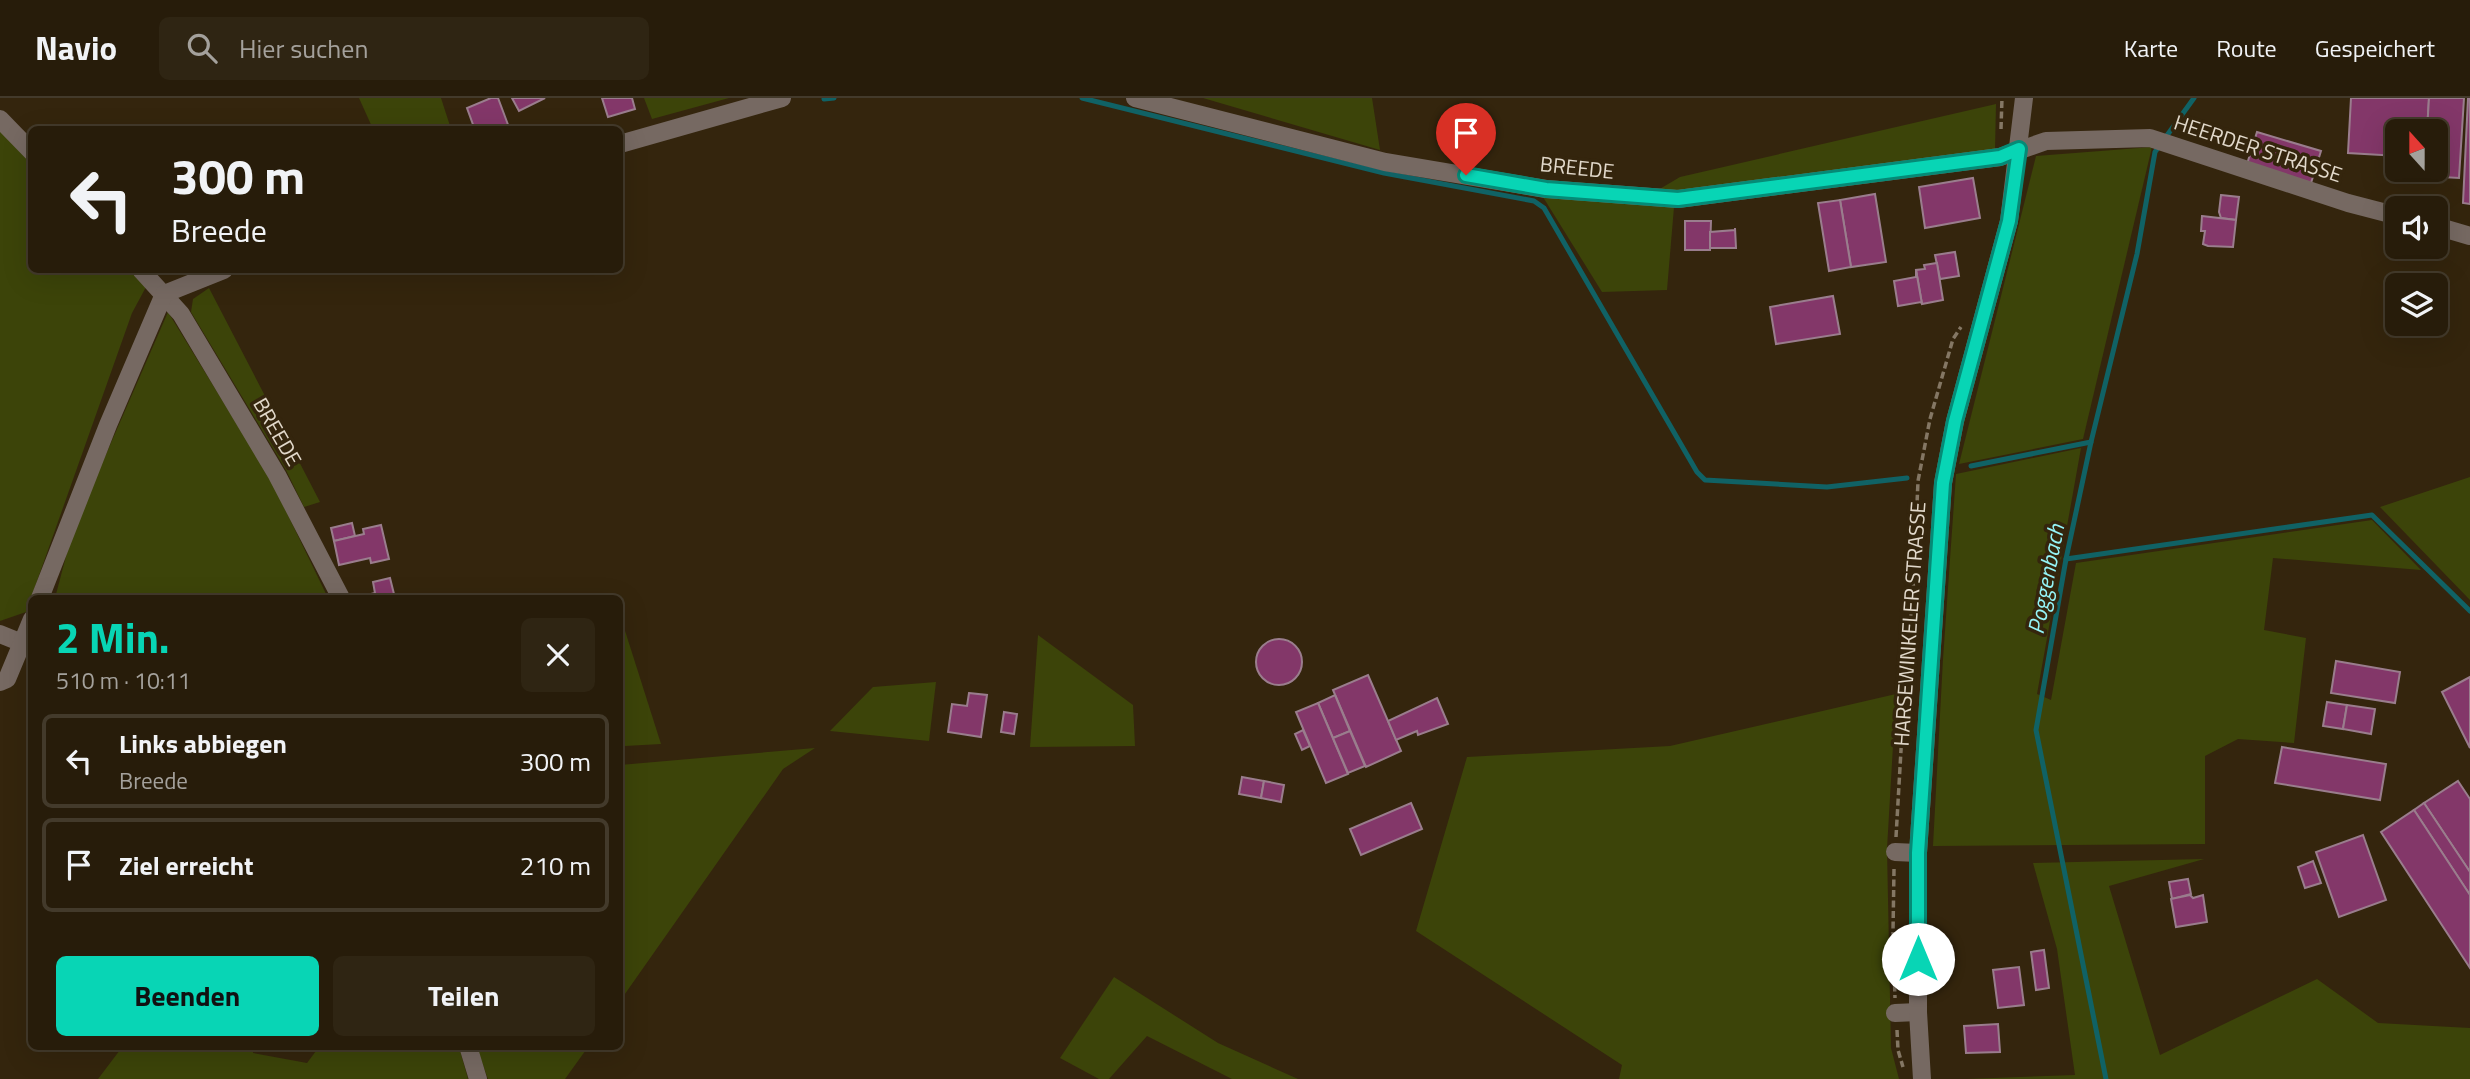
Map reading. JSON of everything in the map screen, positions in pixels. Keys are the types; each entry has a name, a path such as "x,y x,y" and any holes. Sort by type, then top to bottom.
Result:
{"street":[{"path":"623,143 782,98"},
{"name":"BREEDE","path":"1135,98 1385,162 1546,189 1678,199 2000,157 2019,149"},
{"name":"HARSEWINKELER STRASSE","path":"1922,1079 1918,1012 1918,853 1943,483 1955,421 2009,221 2024,98"},
{"path":"0,119 28,148"},
{"name":"HEERDER STRASSE","path":"2019,149 2046,141 2150,138 2385,213"},
{"path":"2448,230 2470,236"},
{"name":"BREEDE","path":"144,273 181,314 277,475 339,595"},
{"path":"41,595 108,425 164,294 216,273"},
{"path":"0,634 26,645 7,679 0,682"},
{"path":"1895,852 1918,853"},
{"path":"1895,1013 1918,1012"},
{"path":"469,1050 478,1079"}],"green space":[{"path":"359,98 441,98 450,126 372,126"},
{"path":"644,98 729,98 652,119"},
{"path":"1203,98 1372,98 1380,150"},
{"path":"1996,104 1995,150 1688,191 1658,190 1680,177"},
{"path":"0,129 28,160 28,273 133,273 146,287 132,313 32,595 28,595 26,612 0,621"},
{"path":"2152,147 2083,439 1959,464 2036,156"},
{"path":"1543,197 1674,207 1667,290 1602,292"},
{"path":"209,288 320,502 304,507 286,470 191,312 193,299"},
{"path":"168,312 270,478 327,595 56,595 73,530"},
{"path":"2081,448 2037,694 2051,700 2076,563 2372,520 2421,570 2273,558 2264,630 2306,638 2294,743 2238,739 2205,756 2205,844 1933,846 1956,474"},
{"path":"2470,477 2470,600 2380,507"},
{"path":"623,624 661,744 625,746 623,740"},
{"path":"1038,635 1133,705 1135,746 1030,747"},
{"path":"936,682 929,741 830,731 873,687"},
{"path":"1896,694 1887,849 1891,1048 1899,1079 1619,1079 1622,1065 1416,931 1467,757 1670,746"},
{"path":"815,748 783,769 623,997 623,765"},
{"path":"2204,859 2109,886 2160,1055 2317,979 2378,1023 2470,1028 2470,1079 1966,1079 2075,1075 2057,949 2033,863"},
{"path":"1114,977 1218,1043 1298,1079 1232,1079 1147,1036 1109,1079 1099,1079 1060,1058"},
{"path":"120,1050 253,1050 253,1053 307,1063 317,1050 460,1050 468,1079 98,1079"},
{"path":"478,1050 586,1050 565,1079 488,1079"}],"building":[{"path":"491,98 498,98 508,126 474,126 467,108"},
{"path":"512,98 545,98 519,111"},
{"path":"602,98 632,98 635,109 608,117"},
{"path":"2351,98 2429,98 2428,119 2385,119 2385,155 2348,153"},
{"path":"2429,98 2464,98 2459,178 2448,177 2448,119 2428,119"},
{"path":"2470,98 2470,204 2463,203"},
{"path":"2257,132 2321,151 2311,183 2247,164"},
{"path":"1973,178 1980,218 1925,228 1919,187"},
{"path":"1875,194 1886,262 1851,267 1840,200"},
{"path":"2221,195 2239,197 2236,220 2221,218"},
{"path":"1840,200 1851,267 1829,271 1818,203"},
{"path":"2202,216 2236,220 2233,247 2203,244 2205,231 2201,231"},
{"path":"1685,221 1711,221 1710,250 1685,250"},
{"path":"1735,228 1736,248 1710,248 1710,232"},
{"path":"1955,252 1959,276 1940,279 1935,255"},
{"path":"1937,263 1943,300 1922,304 1916,270 1925,269 1924,265"},
{"path":"1916,270 1922,304 1898,306 1894,281 1916,277"},
{"path":"1833,296 1840,334 1776,344 1770,307"},
{"path":"352,523 355,536 334,541 331,528"},
{"path":"381,525 389,559 371,563 370,558 339,565 334,541 364,534 363,529"},
{"path":"390,578 394,595 371,595 375,593 373,582"},
{"path":"1279,639 1295,646 1302,662 1295,678 1279,685 1263,678 1256,662 1263,646"},
{"path":"2336,661 2400,672 2395,703 2331,693"},
{"path":"1368,675 1401,751 1366,767 1333,690"},
{"path":"2470,677 2470,748 2442,692"},
{"path":"969,693 987,695 981,737 948,732 952,704 967,706"},
{"path":"1335,695 1350,731 1333,738 1318,703"},
{"path":"1437,698 1448,724 1418,735 1417,731 1396,740 1388,721"},
{"path":"2327,702 2347,705 2343,729 2323,726"},
{"path":"1318,703 1348,774 1326,783 1296,712"},
{"path":"2347,705 2375,709 2371,734 2343,729"},
{"path":"1004,712 1017,714 1014,734 1001,732"},
{"path":"1303,730 1310,746 1302,750 1295,734"},
{"path":"1350,731 1365,766 1348,773 1333,738"},
{"path":"2282,747 2386,764 2380,800 2275,783"},
{"path":"1242,777 1264,781 1261,798 1239,794"},
{"path":"1264,781 1284,785 1281,802 1261,798"},
{"path":"2458,781 2470,799 2470,872 2424,803"},
{"path":"1411,803 1422,829 1361,855 1350,829"},
{"path":"2424,803 2470,872 2470,895 2414,810"},
{"path":"2414,810 2470,895 2470,968 2381,832"},
{"path":"2363,835 2386,900 2339,917 2316,852"},
{"path":"2313,861 2321,883 2305,888 2298,867"},
{"path":"2188,879 2191,894 2172,899 2169,882"},
{"path":"2190,895 2193,898 2203,895 2207,922 2176,927 2171,899"},
{"path":"2044,950 2049,988 2036,990 2031,952"},
{"path":"2019,967 2024,1005 1998,1008 1993,970"},
{"path":"1998,1024 2000,1052 1966,1053 1964,1026"}],"waterway":[{"path":"824,99 834,98"},
{"path":"1082,98 1384,173 1534,201 1544,208 1697,472 1705,480 1827,487 1907,478"},
{"name":"Poggenbach","path":"2106,1079 2036,730 2066,559 2091,442 2137,254 2155,152 2194,98"},
{"path":"1971,466 2091,442"},
{"path":"2066,559 2372,515 2470,611"}],"route":[{"path":"1466,175 1546,189 1678,199 2000,157 2019,149 2009,221 1955,421 1943,483 1918,853 1918,959"}]}
